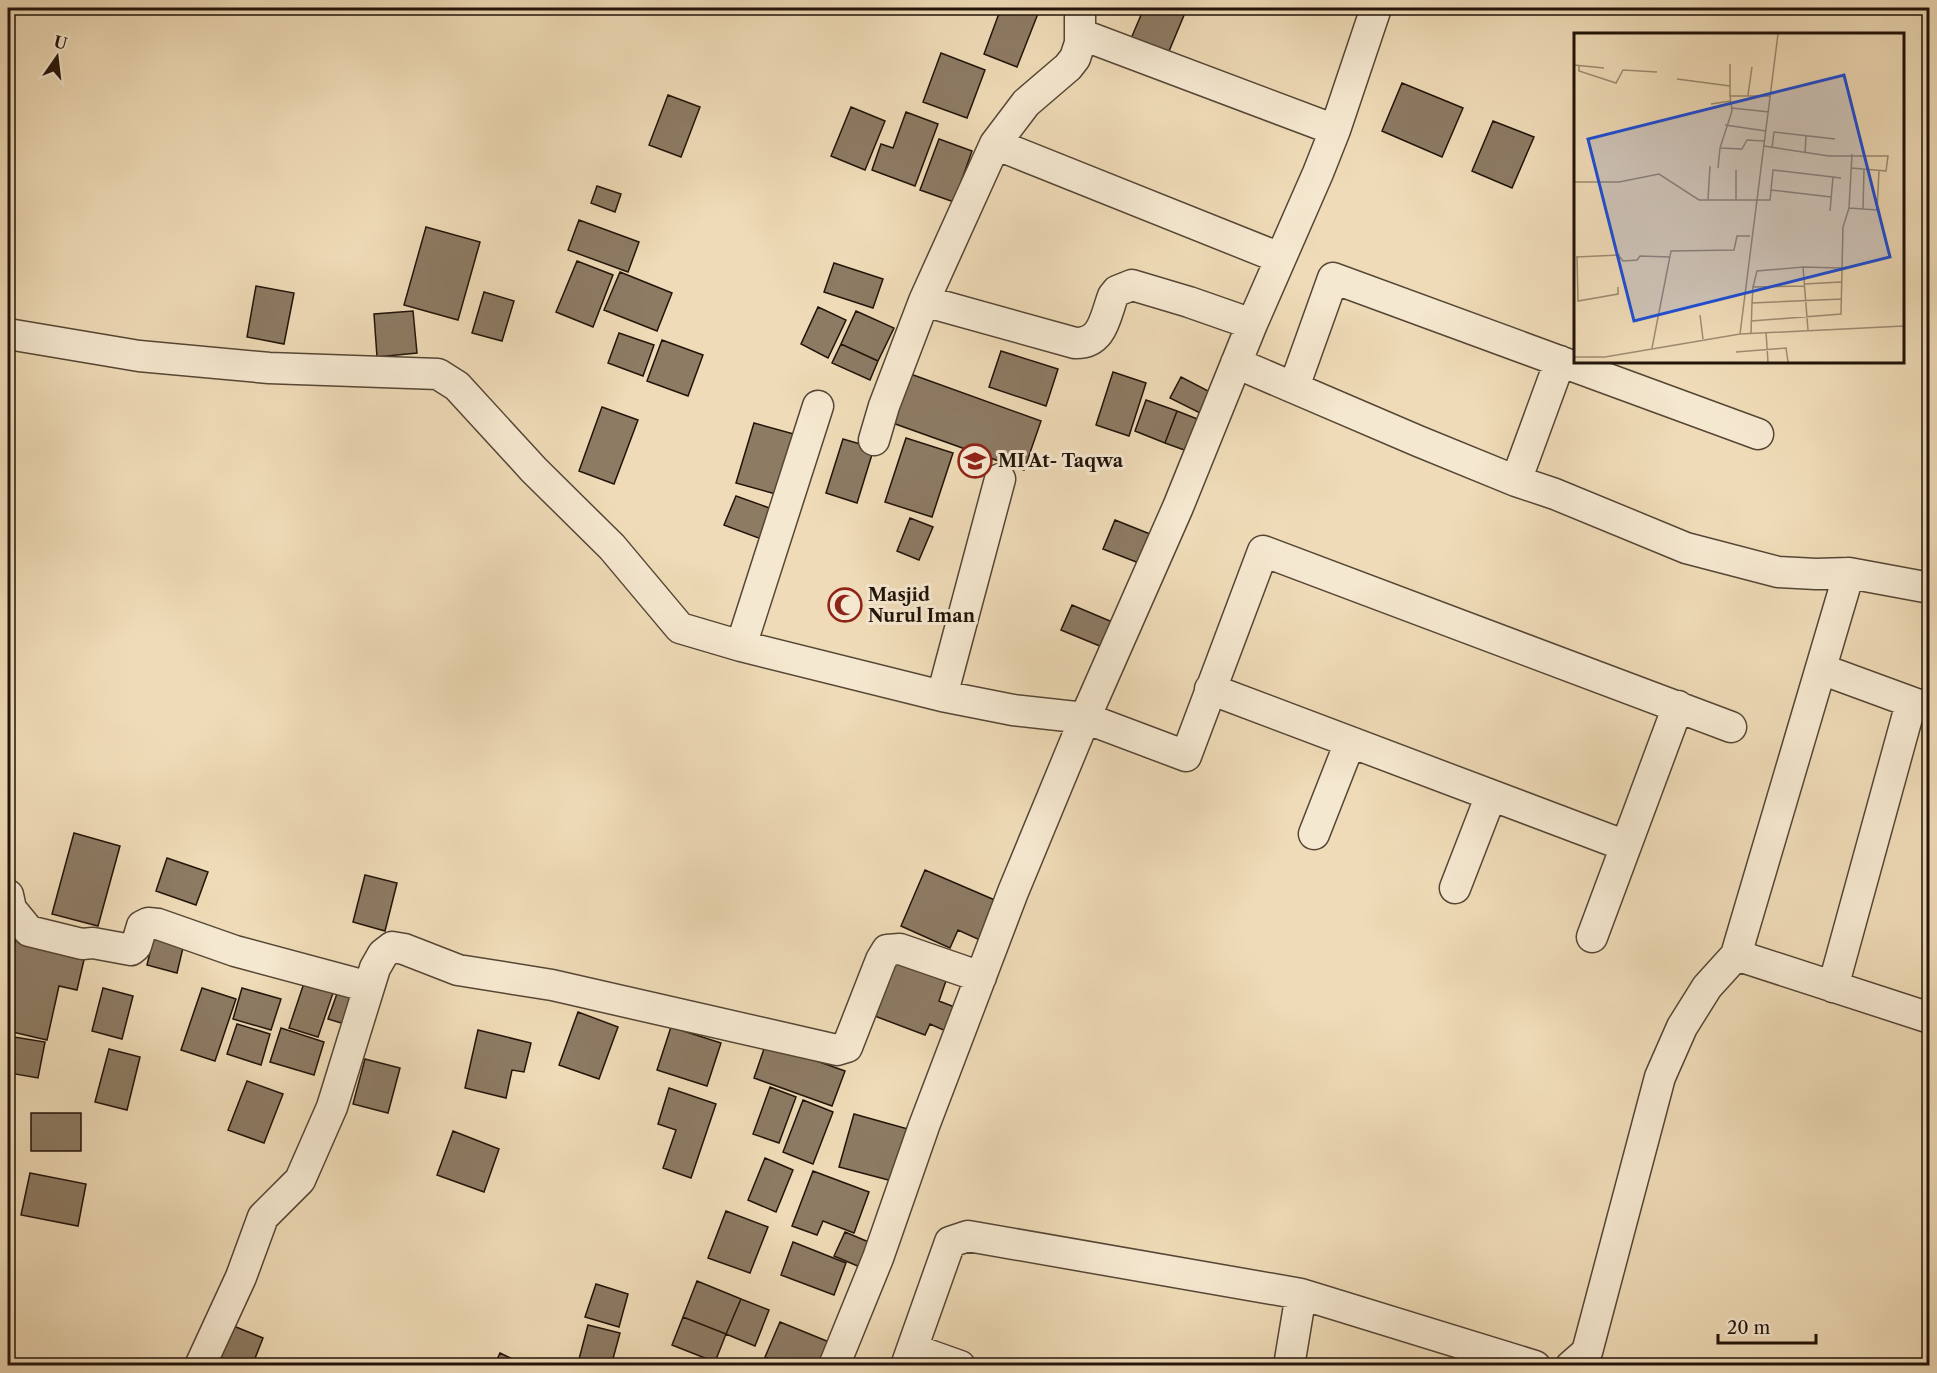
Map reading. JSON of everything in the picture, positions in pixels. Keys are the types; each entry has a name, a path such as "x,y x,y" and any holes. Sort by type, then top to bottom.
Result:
{"street":[{"path":"834,1365 878,1258 924,1126 1013,892 1085,718 1178,507 1252,324 1335,130 1367,10"},
{"path":"874,440 884,406 924,301 995,144 1026,103 1068,67 1075,58 1080,43 1080,21 1335,130"},
{"path":"995,144 1280,258"},
{"path":"1294,387 1333,278 1758,434"},
{"path":"924,301 1075,343 1092,341 1097,336 1113,296 1117,291 1132,285 1252,324"},
{"path":"8,334 139,356 270,368 438,374 457,386 534,470 612,547 680,628 741,646 942,696 1013,710 1085,718 1185,756 1263,551 1731,727"},
{"path":"1516,481 1560,361"},
{"path":"1236,363 1418,441 1686,548 1778,572 1849,573 1929,588"},
{"path":"741,646 818,406"},
{"path":"942,696 1000,479"},
{"path":"1571,1365 1587,1352 1660,1077 1682,1027 1707,987 1736,955 1849,573"},
{"path":"1821,669 1920,706 1833,987"},
{"path":"1210,689 1626,846"},
{"path":"1592,937 1678,706"},
{"path":"1314,834 1350,742"},
{"path":"1455,888 1491,795"},
{"path":"13,883 11,909 29,931 82,944 130,950 136,946 142,926 148,923 158,924 235,951 369,987"},
{"path":"200,1365 241,1277 263,1217 300,1180 332,1107 375,968 383,954 392,947 404,949 458,970 552,986 837,1050 847,1047 887,950 900,949 981,977"},
{"path":"1736,955 1929,1018"},
{"path":"960,1365 909,1357 950,1242 968,1236 1301,1294 1535,1365"},
{"path":"1289,1365 1301,1294"}],"building":[{"path":"1001,8 1031,8 1039,11 1017,67 984,54"},
{"path":"1144,8 1187,8 1167,56 1130,41"},
{"path":"941,53 985,70 967,118 923,102"},
{"path":"1402,83 1463,108 1442,157 1382,131"},
{"path":"668,95 700,107 681,157 649,145"},
{"path":"851,107 885,121 865,170 831,156"},
{"path":"906,112 938,124 915,186 872,170 881,144 893,148"},
{"path":"1493,121 1534,137 1512,188 1472,171"},
{"path":"939,139 972,151 954,202 920,190"},
{"path":"597,186 621,194 615,212 591,203"},
{"path":"579,220 639,242 628,272 568,250"},
{"path":"426,227 480,242 458,320 404,305"},
{"path":"577,261 613,275 593,327 556,312"},
{"path":"834,263 883,279 873,308 824,292"},
{"path":"620,272 672,293 657,331 604,310"},
{"path":"256,286 294,293 284,344 247,337"},
{"path":"484,292 514,301 502,341 472,333"},
{"path":"818,307 846,320 828,358 801,344"},
{"path":"413,311 417,353 377,357 374,314"},
{"path":"856,311 894,328 878,361 841,344"},
{"path":"619,333 654,345 643,376 608,363"},
{"path":"662,340 703,355 688,396 647,381"},
{"path":"841,344 878,361 870,380 832,363"},
{"path":"1001,351 1058,369 1046,406 989,387"},
{"path":"905,372 1041,421 1024,470 887,421"},
{"path":"1113,372 1146,383 1129,436 1096,425"},
{"path":"1181,377 1216,395 1206,416 1170,398"},
{"path":"1146,400 1177,411 1165,443 1135,431"},
{"path":"602,407 638,420 614,484 579,471"},
{"path":"1177,411 1210,424 1198,455 1165,443"},
{"path":"754,423 801,436 783,496 736,483"},
{"path":"906,438 953,453 932,517 885,502"},
{"path":"843,439 874,448 857,503 826,493"},
{"path":"736,496 775,510 764,540 724,525"},
{"path":"910,518 933,527 919,560 897,551"},
{"path":"1115,520 1155,536 1144,565 1103,549"},
{"path":"1072,605 1117,624 1107,649 1061,630"},
{"path":"74,833 120,846 98,926 52,914"},
{"path":"167,858 208,872 196,905 156,891"},
{"path":"925,870 997,901 980,940 958,930 950,948 901,926"},
{"path":"365,875 397,883 385,931 353,922"},
{"path":"156,928 186,935 177,973 147,965"},
{"path":"17,934 86,951 77,990 59,986 47,1040 8,1031 8,973"},
{"path":"896,954 948,975 939,1001 957,1008 948,1032 930,1024 925,1035 872,1015"},
{"path":"306,977 335,987 318,1037 289,1028"},
{"path":"103,988 133,996 122,1039 92,1031"},
{"path":"202,988 236,999 215,1061 181,1050"},
{"path":"242,988 281,999 271,1030 233,1019"},
{"path":"338,991 357,998 348,1025 328,1019"},
{"path":"578,1012 618,1027 599,1079 559,1065"},
{"path":"237,1024 270,1034 261,1065 227,1054"},
{"path":"671,1027 721,1043 707,1086 657,1070"},
{"path":"281,1028 324,1042 314,1075 270,1062"},
{"path":"478,1030 531,1043 524,1072 512,1070 506,1098 465,1088"},
{"path":"8,1036 45,1042 38,1078 10,1073 8,1086"},
{"path":"766,1043 845,1071 832,1106 754,1078"},
{"path":"109,1049 140,1057 127,1110 95,1102"},
{"path":"365,1059 400,1068 388,1113 353,1104"},
{"path":"247,1081 283,1094 264,1143 228,1130"},
{"path":"770,1087 796,1097 779,1143 753,1134"},
{"path":"669,1088 716,1104 691,1178 663,1168 676,1130 658,1124"},
{"path":"803,1100 833,1112 813,1164 783,1152"},
{"path":"31,1113 81,1113 81,1151 31,1151"},
{"path":"854,1114 915,1131 900,1183 839,1167"},
{"path":"453,1131 499,1149 484,1192 437,1175"},
{"path":"765,1158 793,1170 776,1212 748,1200"},
{"path":"813,1171 869,1192 854,1233 823,1221 817,1235 792,1226"},
{"path":"30,1173 86,1184 78,1226 21,1215"},
{"path":"726,1211 768,1227 750,1273 708,1258"},
{"path":"845,1232 871,1243 860,1267 834,1256"},
{"path":"793,1242 846,1263 834,1295 781,1275"},
{"path":"697,1281 741,1299 726,1334 683,1317"},
{"path":"596,1284 628,1294 619,1327 585,1317"},
{"path":"741,1299 769,1310 755,1346 726,1334"},
{"path":"683,1317 726,1334 715,1362 672,1345"},
{"path":"780,1322 834,1344 825,1366 787,1366 765,1357"},
{"path":"231,1325 263,1338 252,1366 215,1366"},
{"path":"588,1325 620,1333 611,1366 587,1366 578,1363"},
{"path":"500,1353 527,1366 494,1366"}],"place":[{"name":"MI At- Taqwa","path":"975,461"},
{"name":"Masjid Nurul Iman","path":"845,605"}]}
